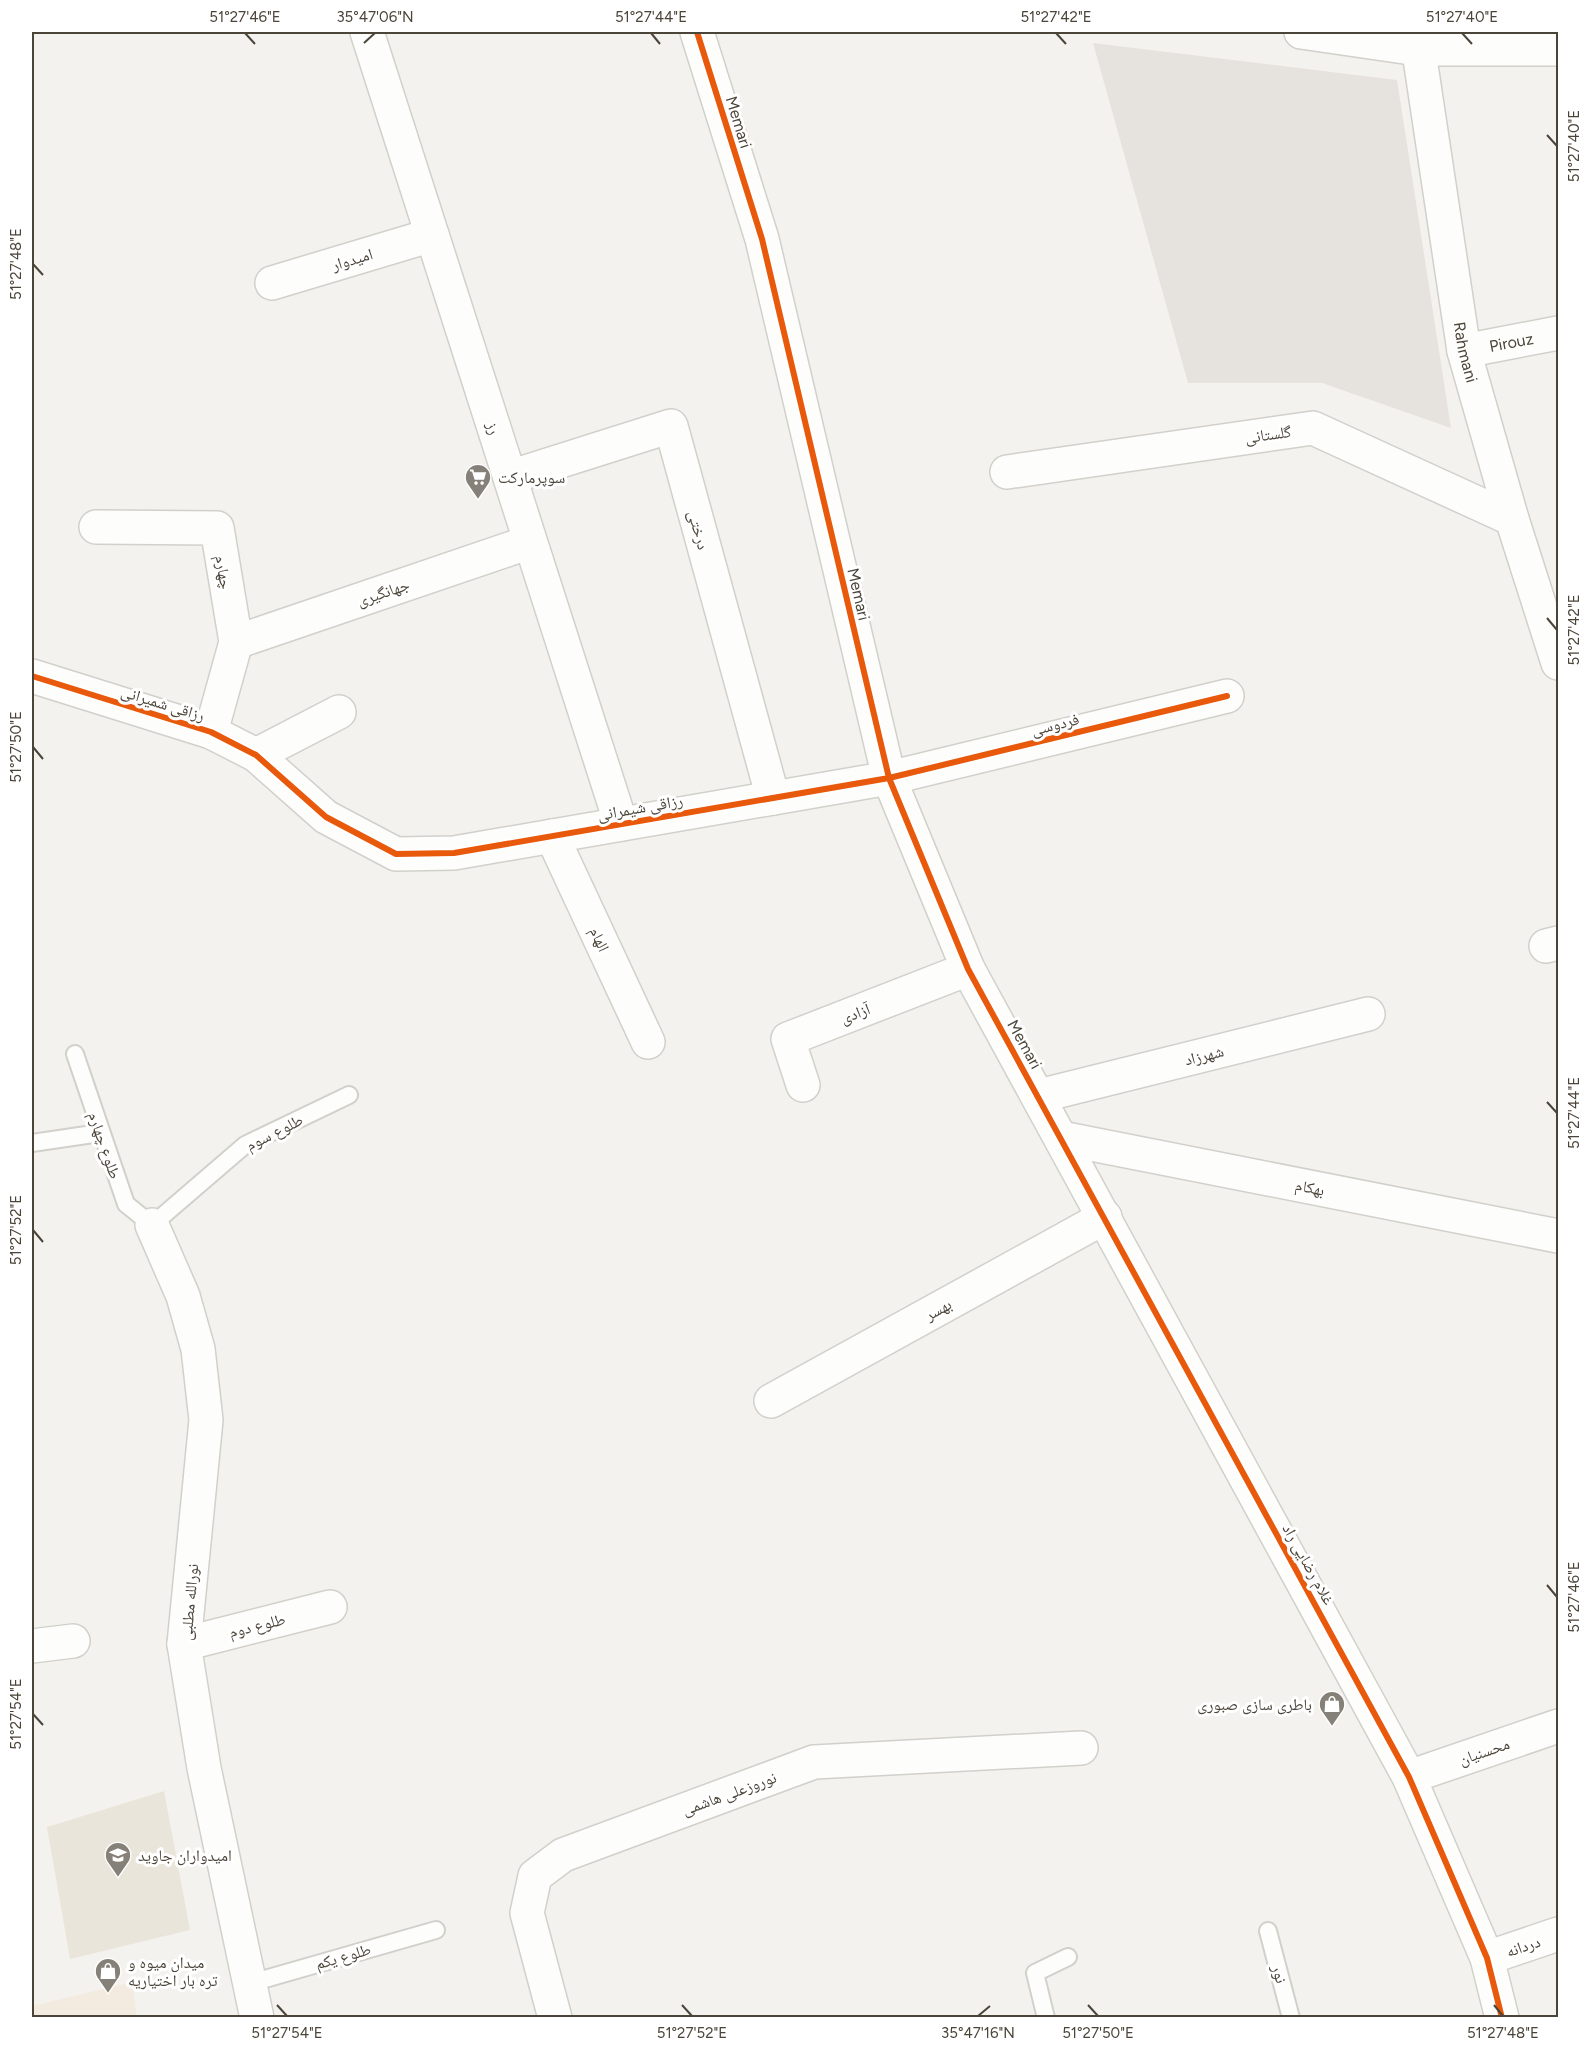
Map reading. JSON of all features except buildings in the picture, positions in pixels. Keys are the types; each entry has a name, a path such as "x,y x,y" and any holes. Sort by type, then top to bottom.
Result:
{"street":[{"name":"رز","path":"367,32 621,824"},
{"name":"Memari","path":"697,32 762,239 889,778 968,969 1061,1138"},
{"path":"1302,32 1558,49"},
{"name":"Rahmani","path":"1417,40 1464,351 1512,519 1558,663"},
{"name":"امیدوار","path":"272,283 432,235"},
{"name":"Pirouz","path":"1464,351 1558,333"},
{"name":"درختی","path":"510,477 671,426 773,798"},
{"name":"گلستانی","path":"1007,471 1313,428 1512,519"},
{"name":"چهارم","path":"96,527 217,528 236,642 211,732"},
{"name":"جهانگیری","path":"236,642 530,542"},
{"name":"رزاقی شمیرانی","path":"32,676 211,732 256,755 326,817 396,854"},
{"name":"فردوسی","path":"889,778 1227,696"},
{"path":"256,755 339,712"},
{"name":"رزاقی شیمرانی","path":"396,854 454,853 889,778"},
{"name":"الهام","path":"552,836 648,1042"},
{"name":"آزادی","path":"803,1085 788,1039 968,969"},
{"name":"شهرزاد","path":"1039,1096 1368,1014"},
{"name":"غلام رضایی راد","path":"1061,1138 1409,1776 1487,1958 1502,2018"},
{"name":"بهکام","path":"1061,1138 1558,1236"},
{"name":"بهسر","path":"771,1401 1105,1217"},
{"name":"نورالله مطلبی","path":"152,1225 183,1296 198,1349 206,1420 184,1644 204,1768 257,2018"},
{"name":"طلوع دوم","path":"184,1644 330,1607"},
{"path":"32,1646 74,1641"},
{"name":"محسنیان","path":"1409,1776 1558,1726"},
{"name":"نوروزعلی هاشمی","path":"555,2018 527,1913 535,1876 563,1855 814,1762 1081,1748"},
{"name":"دردانه","path":"1487,1958 1558,1934"}],"lane":[{"name":"طلوع چهارم","path":"75,1054 126,1204 152,1225"},
{"name":"طلوع سوم","path":"152,1225 244,1144 349,1095"},
{"path":"32,1143 100,1133"},
{"name":"طلوع یکم","path":"250,1983 436,1930"},
{"name":"نور","path":"1268,1931 1291,2018"},
{"path":"1046,2018 1035,1973 1068,1958"}],"shaded area":[{"path":"1093,43 1397,80 1451,428 1322,383 1188,383"},
{"name":"امیدواران جاوید","path":"164,1791 190,1930 70,1959 47,1827"},
{"name":"میدان میوه و تره بار اختیاریه","path":"132,1982 137,2017 32,2017 32,2006"}],"cycle path":[{"path":"697,32 762,239 889,778 968,969 1409,1777 1487,1958 1502,2018"},
{"path":"32,676 211,732 256,755 326,817 396,854 454,853 889,778 1227,696"}],"place":[{"name":"سوپرمارکت","path":"478,500"},
{"name":"باطری سازی صبوری","path":"1332,1727"},
{"name":"امیدواران جاوید","path":"118,1878"},
{"name":"میدان میوه و تره بار اختیاریه","path":"108,1994"}]}
